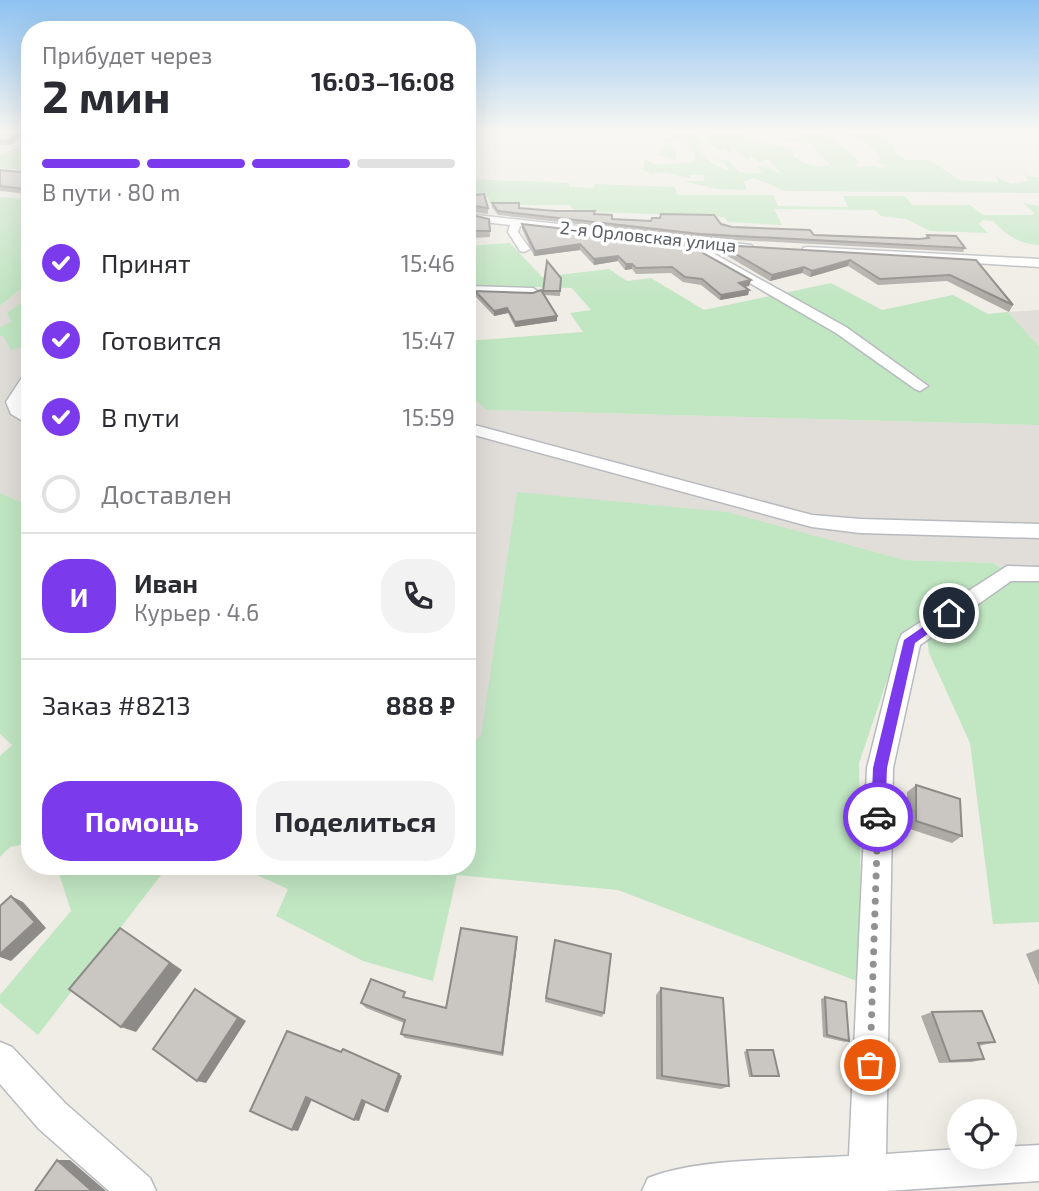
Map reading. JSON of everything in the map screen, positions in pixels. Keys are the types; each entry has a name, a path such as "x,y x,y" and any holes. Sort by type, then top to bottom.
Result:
{"street":[{"name":"2-я Орловская улица","path":"476,218 699,244 766,248"},
{"path":"516,223 513,232 524,249"},
{"path":"699,244 706,254 832,325 920,386"},
{"path":"793,250 1033,262 1039,277"},
{"path":"476,290 533,292"},
{"path":"21,386 8,400 21,414"},
{"path":"476,430 812,520 860,526 1039,531"},
{"path":"867,1172 880,768 910,640 1007,573 1039,574"},
{"path":"0,1059 52,1116 138,1191"},
{"path":"661,1191 698,1184 1039,1163"}],"shaded area":[{"path":"21,288 21,502 0,493 0,306"},
{"path":"1039,310 1039,346 1008,312"},
{"path":"476,401 486,410 1039,425 1039,580 1016,579 994,563 904,560 476,741"}],"green space":[{"path":"476,187 664,187 675,187 677,195 773,195 778,206 848,207 843,196 905,196 912,205 970,205 983,215 1034,215 1023,203 1039,206 1039,245 1013,238 993,221 983,220 979,224 988,233 930,231 906,219 881,216 875,210 774,209 782,225 728,222 724,217 575,211 569,205 491,205 488,197 476,198"},
{"path":"707,187 746,187 747,190"},
{"path":"774,187 1039,187 1039,193 785,191"},
{"path":"0,197 21,199 21,288 0,306"},
{"path":"510,243 542,277 609,269 627,281 651,278 704,310 831,283 882,310 953,295 988,314 1008,312 1039,346 1039,425 486,410 476,401 476,340 583,332 570,313 591,310 572,288 476,285 476,245"},
{"path":"21,303 21,348 11,350 3,336 0,336 0,327 12,322 7,313"},
{"path":"517,492 727,512 904,560 994,563 1016,579 1039,580 1039,922 993,924 970,743 929,653 924,614 900,642 859,763 862,983 618,890 457,875 476,875 476,741 481,736"},
{"path":"0,493 21,502 21,845 10,847 0,857 0,756 12,745 0,734"},
{"path":"59,875 161,875 38,1035 0,1003 0,995 71,911"},
{"path":"257,875 457,875 433,981 363,961 276,916 288,889"}],"building":[{"path":"484,194 488,208 476,206 476,195"},
{"path":"492,203 519,203 519,208 556,211 595,211 594,214 612,215 612,219 651,221 652,218 660,218 661,214 714,215 721,224 732,227 810,230 814,235 919,239 929,238 927,235 956,236 965,248 700,234 498,211"},
{"path":"476,216 489,219 490,231 476,231"},
{"path":"522,224 695,244 703,253 751,280 739,283 749,290 721,295 702,279 685,277 672,267 636,268 632,264 626,264 618,256 594,259 580,244 535,251"},
{"path":"720,245 976,260 1013,305 950,275 880,279 850,260 812,271 804,267 772,275"},
{"path":"547,261 561,278 560,291 543,291"},
{"path":"541,290 557,316 515,322 507,308 494,311 476,291 533,293"},
{"path":"916,785 960,799 962,836 916,821"},
{"path":"11,896 35,922 0,954 0,906"},
{"path":"120,928 170,963 121,1027 69,989"},
{"path":"461,928 517,937 502,1053 401,1034 405,1020 361,1003 371,979 405,992 403,997 446,1008"},
{"path":"555,940 611,954 604,1013 546,998"},
{"path":"661,988 723,998 729,1086 662,1076"},
{"path":"195,989 238,1018 197,1081 153,1049"},
{"path":"825,997 846,1002 849,1041 827,1035"},
{"path":"982,1011 995,1042 978,1043 984,1059 950,1061 932,1012"},
{"path":"287,1031 341,1052 343,1049 399,1074 385,1111 362,1100 354,1120 306,1097 292,1130 250,1111"},
{"path":"747,1050 773,1050 779,1076 752,1076"},
{"path":"57,1160 92,1191 35,1191"}],"way so far":[{"path":"870,1065 878,817"}],"route":[{"path":"878,817 880,768 910,640 949,613"}]}
